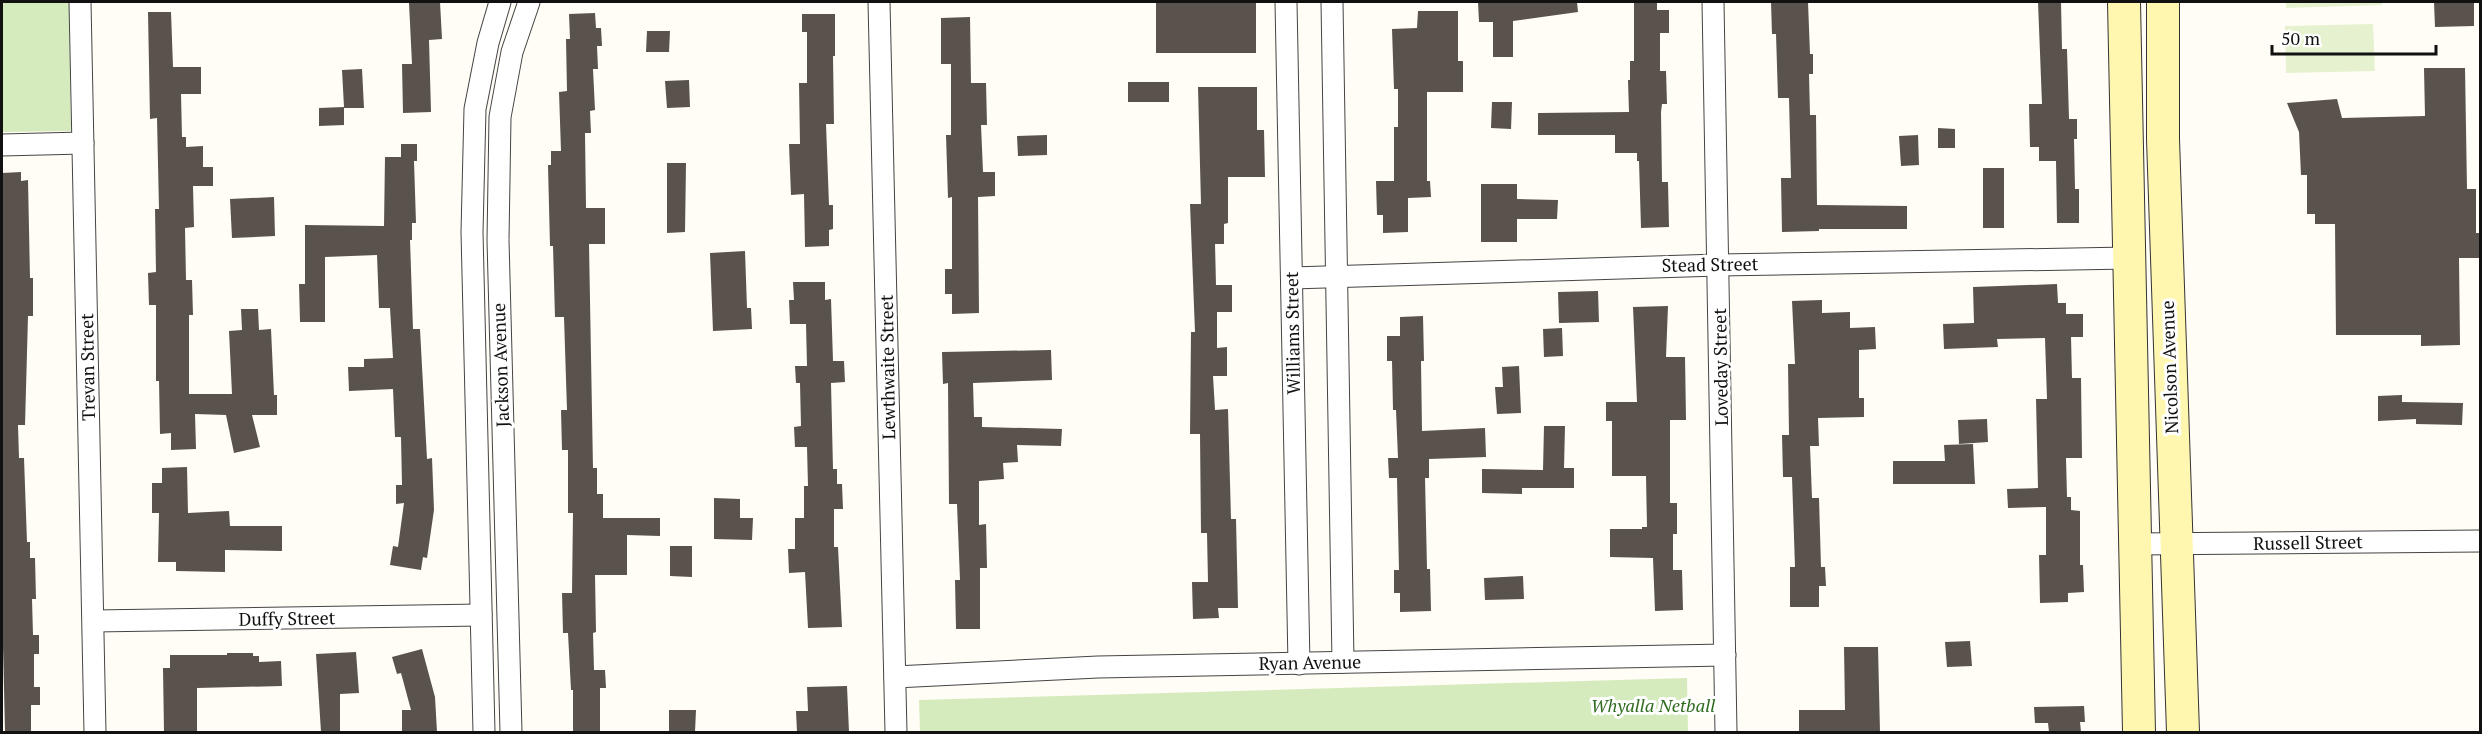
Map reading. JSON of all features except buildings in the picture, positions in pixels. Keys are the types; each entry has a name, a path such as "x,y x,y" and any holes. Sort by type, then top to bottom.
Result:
{"main road":[{"path":"2124,2 2139,732"},
{"name":"Nicolson Avenue","path":"2163,2 2163,139 2183,732"}],"street":[{"name":"Trevan Street","path":"80,2 95,732"},
{"name":"Jackson Avenue","path":"484,732 472,232 475,109 488,43 500,2"},
{"name":"Jackson Avenue","path":"511,732 498,240 500,117 512,52 529,2"},
{"name":"Lewthwaite Street","path":"879,2 896,732"},
{"name":"Williams Street","path":"1286,2 1299,664"},
{"path":"1332,2 1343,662"},
{"name":"Loveday Street","path":"1713,2 1726,732"},
{"path":"2,145 83,143"},
{"name":"Stead Street","path":"1292,278 1719,265 2128,258"},
{"name":"Russell Street","path":"2136,544 2481,541"},
{"name":"Duffy Street","path":"94,621 481,615"},
{"name":"Ryan Avenue","path":"896,677 1098,667 1725,655"}],"green space":[{"path":"2,2 69,2 71,131 2,132"},
{"path":"2286,2 2382,2 2382,5 2286,8"},
{"path":"2373,24 2375,71 2286,73 2285,26"},
{"name":"Whyalla Netball","path":"1687,678 1688,732 920,732 919,700"}]}
